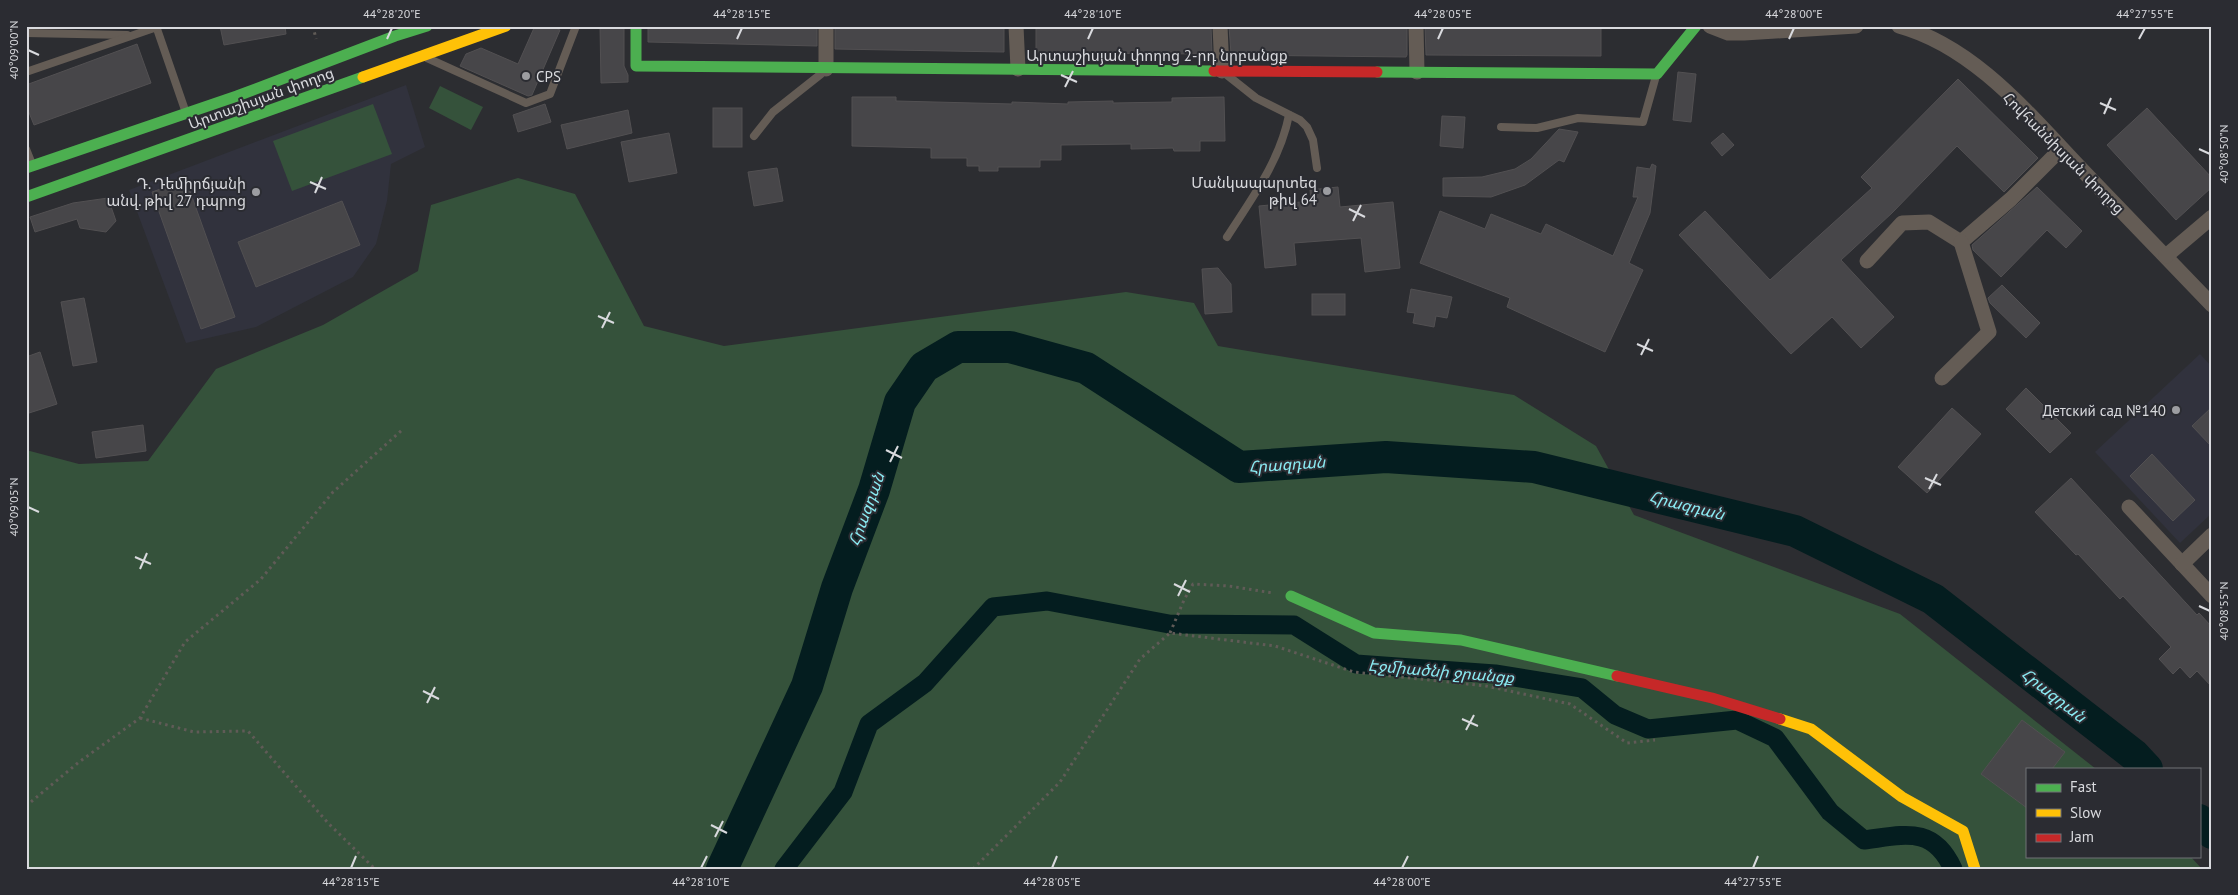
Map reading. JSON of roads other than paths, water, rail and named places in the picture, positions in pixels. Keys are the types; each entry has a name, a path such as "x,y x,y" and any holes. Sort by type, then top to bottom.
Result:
{"street":[{"name":"Արտաշիսյան փողոց","path":"29,167 237,96 395,36 427,26"},
{"name":"Արտաշիսյան փողոց","path":"26,197 506,26"},
{"name":"Արտաշիսյան փողոց 2-րդ նրբանցք","path":"636,26 636,66 826,69 1656,74"},
{"path":"826,26 826,69"},
{"path":"1016,26 1018,69"},
{"path":"1220,26 1222,71"},
{"path":"1416,26 1417,72"},
{"path":"1656,74 1696,26"},
{"path":"1710,26 1728,33 1744,33 1856,26"},
{"name":"Հովհաննիսյան փողոց","path":"1899,26 1937,41 1980,70 2061,149 2212,305"},
{"path":"1961,242 2011,199 2061,149"},
{"path":"2166,256 2212,217"},
{"path":"1867,261 1902,223 1929,222 1961,242 1989,332 1942,378"},
{"path":"2129,507 2212,596"},
{"path":"2182,564 2212,535"},
{"path":"1291,596 1374,632 1470,642 1712,698 1812,729 1902,797 1964,831 1975,869"}],"lane":[{"path":"26,72 156,26 186,112"},
{"path":"423,56 526,103 550,94 576,26"},
{"path":"26,33 132,35"},
{"path":"754,136 773,112 826,69"},
{"path":"1222,71 1256,98 1300,120 1313,140 1317,168"},
{"path":"1501,127 1537,128 1578,118 1643,122 1656,74"},
{"path":"1226,237 1269,171 1284,138 1289,115"},
{"path":"26,149 29,167"}],"waterway":[{"name":"Հրազդան","path":"722,869 807,686 837,588 874,490 900,402 924,367 958,347 1010,347 1086,368 1239,467 1386,457 1534,467 1795,531 1933,599 2134,755 2146,768"},
{"name":"Էջմիածնի ջրանցք","path":"784,869 843,792 869,724 925,683 993,607 1047,601 1169,624 1294,625 1356,664 1495,674 1582,688 1615,715 1648,729 1737,720 1775,738 1830,812 1864,840 1904,835 1927,839 1945,855 1953,869"},
{"name":"Հրազդան","path":"2200,821 2212,833"}],"place":[{"name":"CPS","path":"526,76"},
{"name":"Մանկապարտեզ թիվ 64","path":"1327,191"},
{"name":"Դ. Դեմիրճյանի անվ. թիվ 27 դպրոց","path":"256,192"},
{"name":"Детский сад №140","path":"2176,410"}]}
